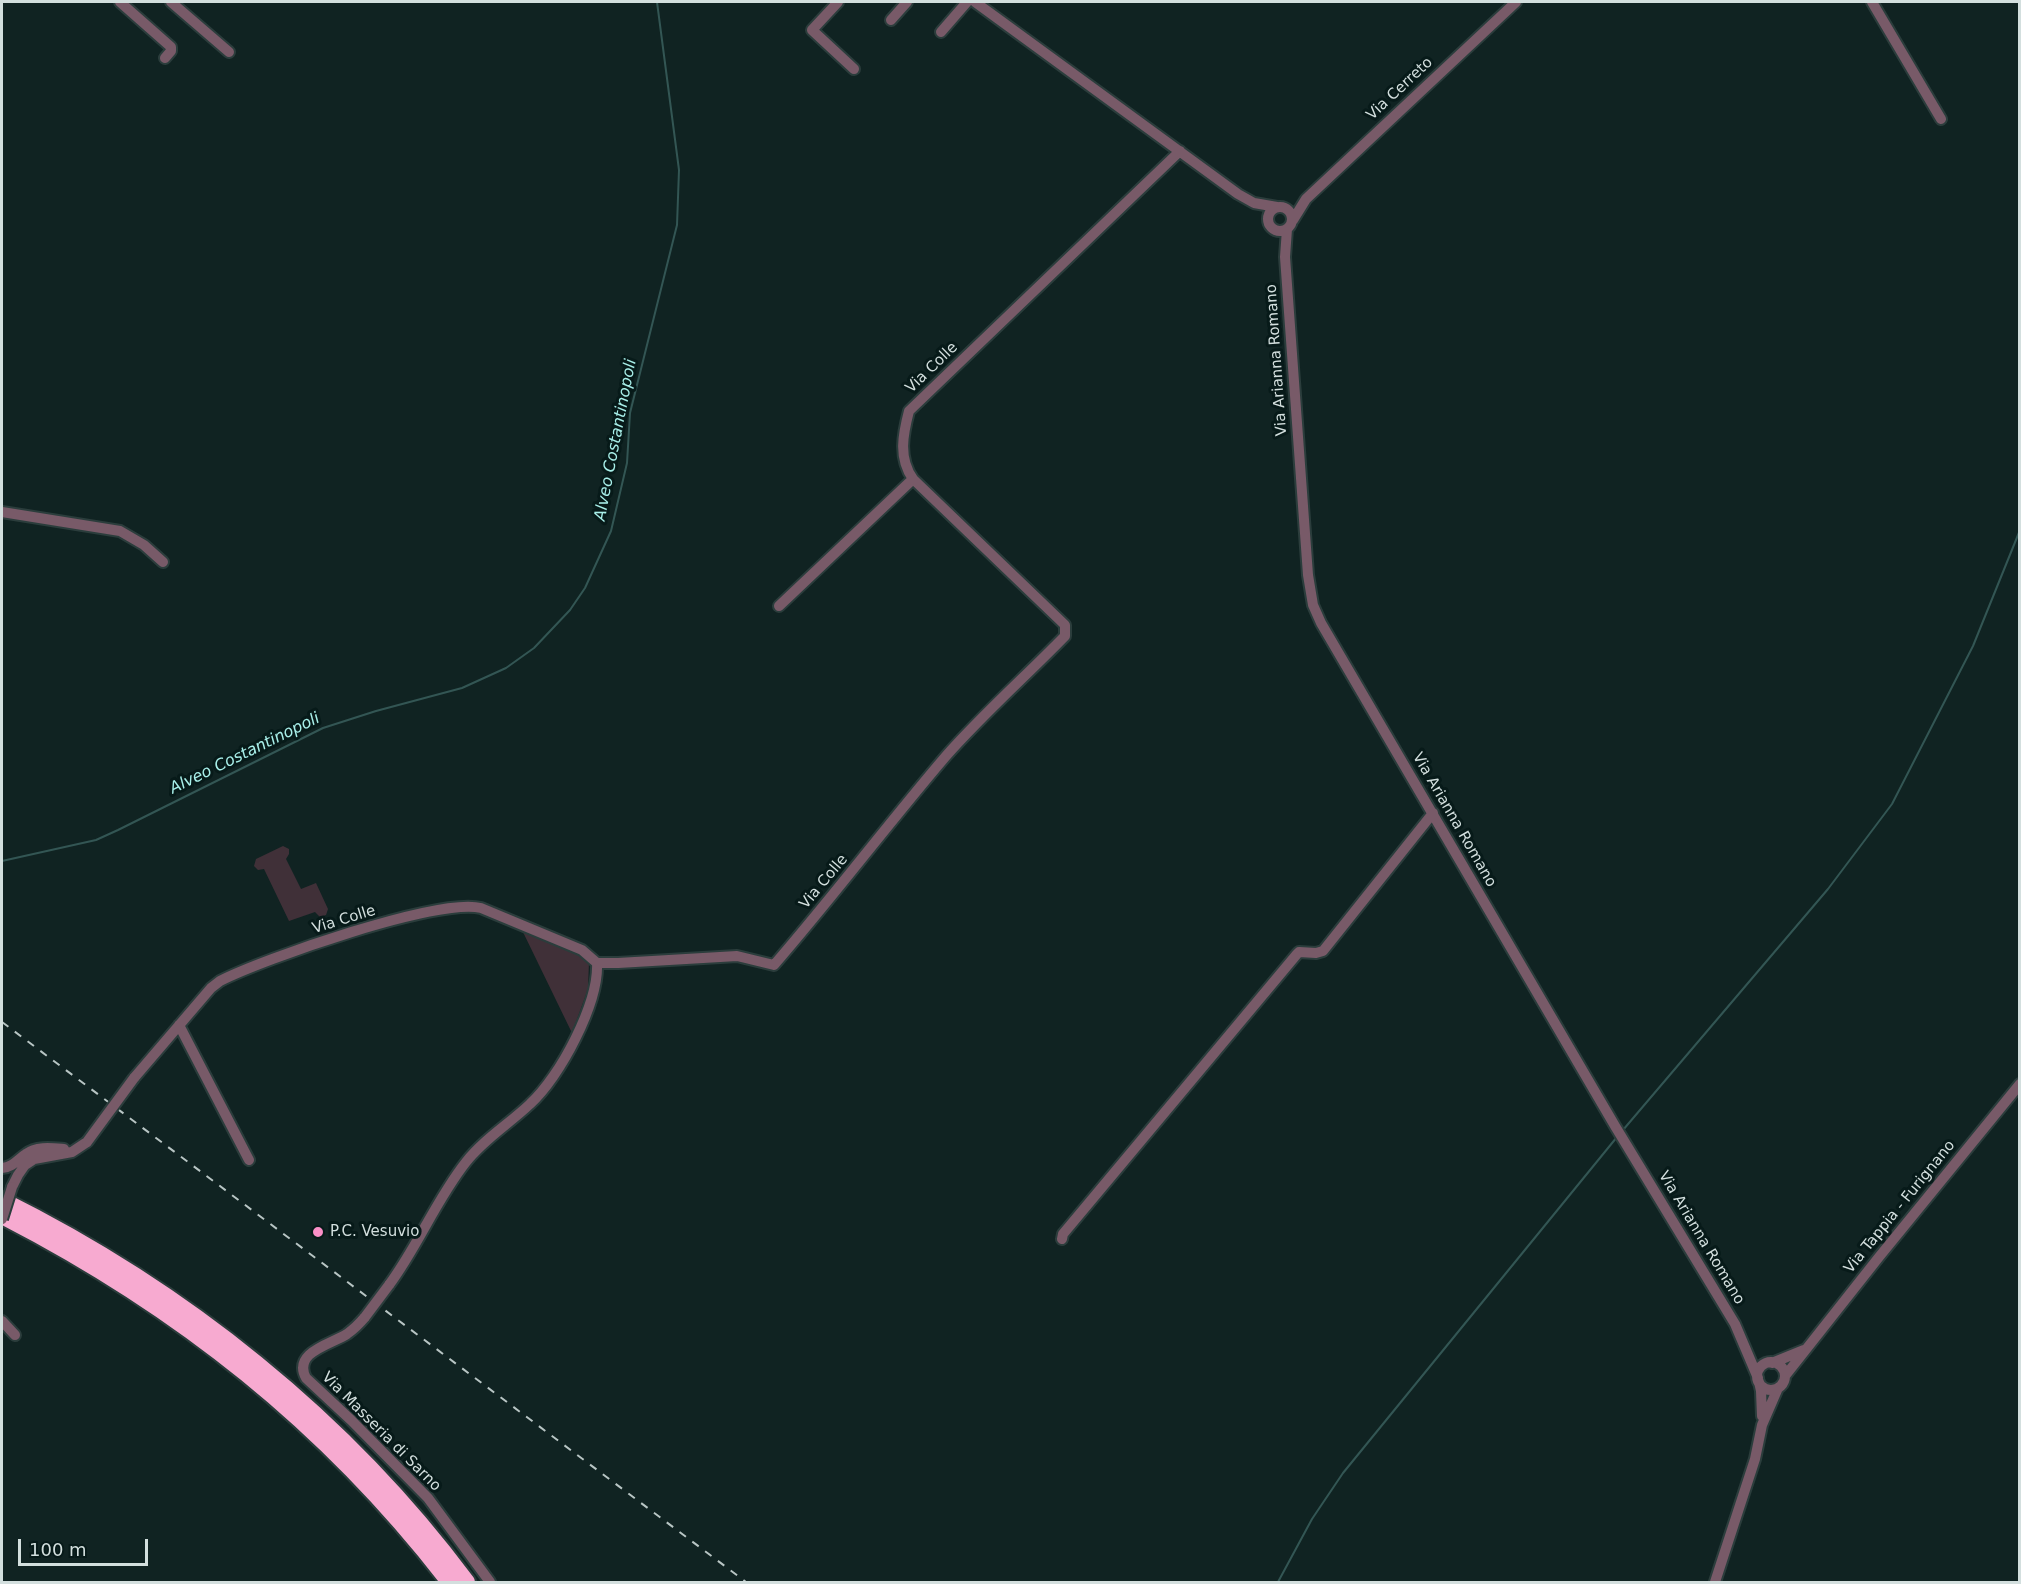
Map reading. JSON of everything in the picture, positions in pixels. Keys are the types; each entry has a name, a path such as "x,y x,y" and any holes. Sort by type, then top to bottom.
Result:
{"highway":[{"path":"7,1194 54,1227 140,1279 257,1362 342,1438 390,1488 467,1582"},
{"path":"2,1218 96,1268 143,1298 248,1374 331,1448 381,1499 449,1582"}],"street":[{"path":"120,2 171,47 171,51 165,58"},
{"path":"171,2 229,52"},
{"path":"838,2 812,30 854,69"},
{"path":"891,20 907,2"},
{"path":"941,32 967,2"},
{"name":"Via Arianna Romano","path":"975,2 989,6 1246,199 1270,224 1278,236 1285,257"},
{"name":"Via Cerreto","path":"1290,224 1306,199 1516,2"},
{"path":"1872,2 1941,119"},
{"name":"Via Colle","path":"2,1218 7,1194 25,1165 34,1159 72,1152 87,1142 134,1078 211,988 229,977 321,943 381,924 449,907 470,905 582,950 597,963 737,956 774,965 830,900 946,756 1065,636 1065,625 913,479 906,469 903,451 904,427 909,411 1180,151"},
{"name":"Via Arianna Romano","path":"1246,199 1265,206 1281,207"},
{"name":"Via Cerreto","path":"1281,207 1306,199"},
{"path":"1281,207 1291,212 1290,224 1279,231 1270,224 1270,212 1281,207"},
{"name":"Via Arianna Romano","path":"1290,224 1285,257 1308,575 1313,604 1321,623 1615,1126 1735,1324 1761,1391 1762,1425"},
{"path":"779,606 913,479"},
{"path":"2,512 76,526 120,531 144,545 163,562"},
{"path":"1062,1239 1063,1234 1297,954 1323,951 1433,813"},
{"name":"Via Masseria di Sarno","path":"490,1582 428,1498 306,1378 303,1372 306,1360 311,1353 348,1334 365,1317 389,1286 411,1254 467,1160 488,1139 530,1105 554,1077 585,1014 596,979 597,963"},
{"path":"179,1025 249,1160"},
{"name":"Via Tappia - Furignano","path":"1785,1376 2019,1084"},
{"path":"2,1168 10,1167 28,1152 48,1148 72,1152"},
{"path":"2,1321 15,1335"},
{"path":"1747,1350 1783,1368 1785,1376"},
{"path":"1778,1388 1765,1389 1758,1380 1760,1369 1804,1350"},
{"name":"Via Arianna Romano","path":"1715,1582 1755,1459 1762,1425 1778,1388 1784,1383 1785,1376"}],"shaded area":[{"path":"283,846 289,849 286,859 301,889 316,883 328,909 326,915 320,917 315,912 289,921 264,869 258,870 254,866 256,859"},
{"path":"522,930 575,952 589,962 588,989 572,1033"}],"waterway":[{"name":"Alveo Costantinopoli","path":"2,861 96,840 323,728 462,688 506,668 534,648 570,610 585,588 611,531 627,463 630,413 677,225 679,170 657,2"},
{"path":"1623,1130 1828,889 1892,804 1973,646 2020,530"},
{"path":"1278,1582 1312,1519 1343,1473 1617,1137"}],"railway":[{"path":"2,1022 746,1582"}],"place":[{"name":"P.C. Vesuvio","path":"318,1232"}]}
